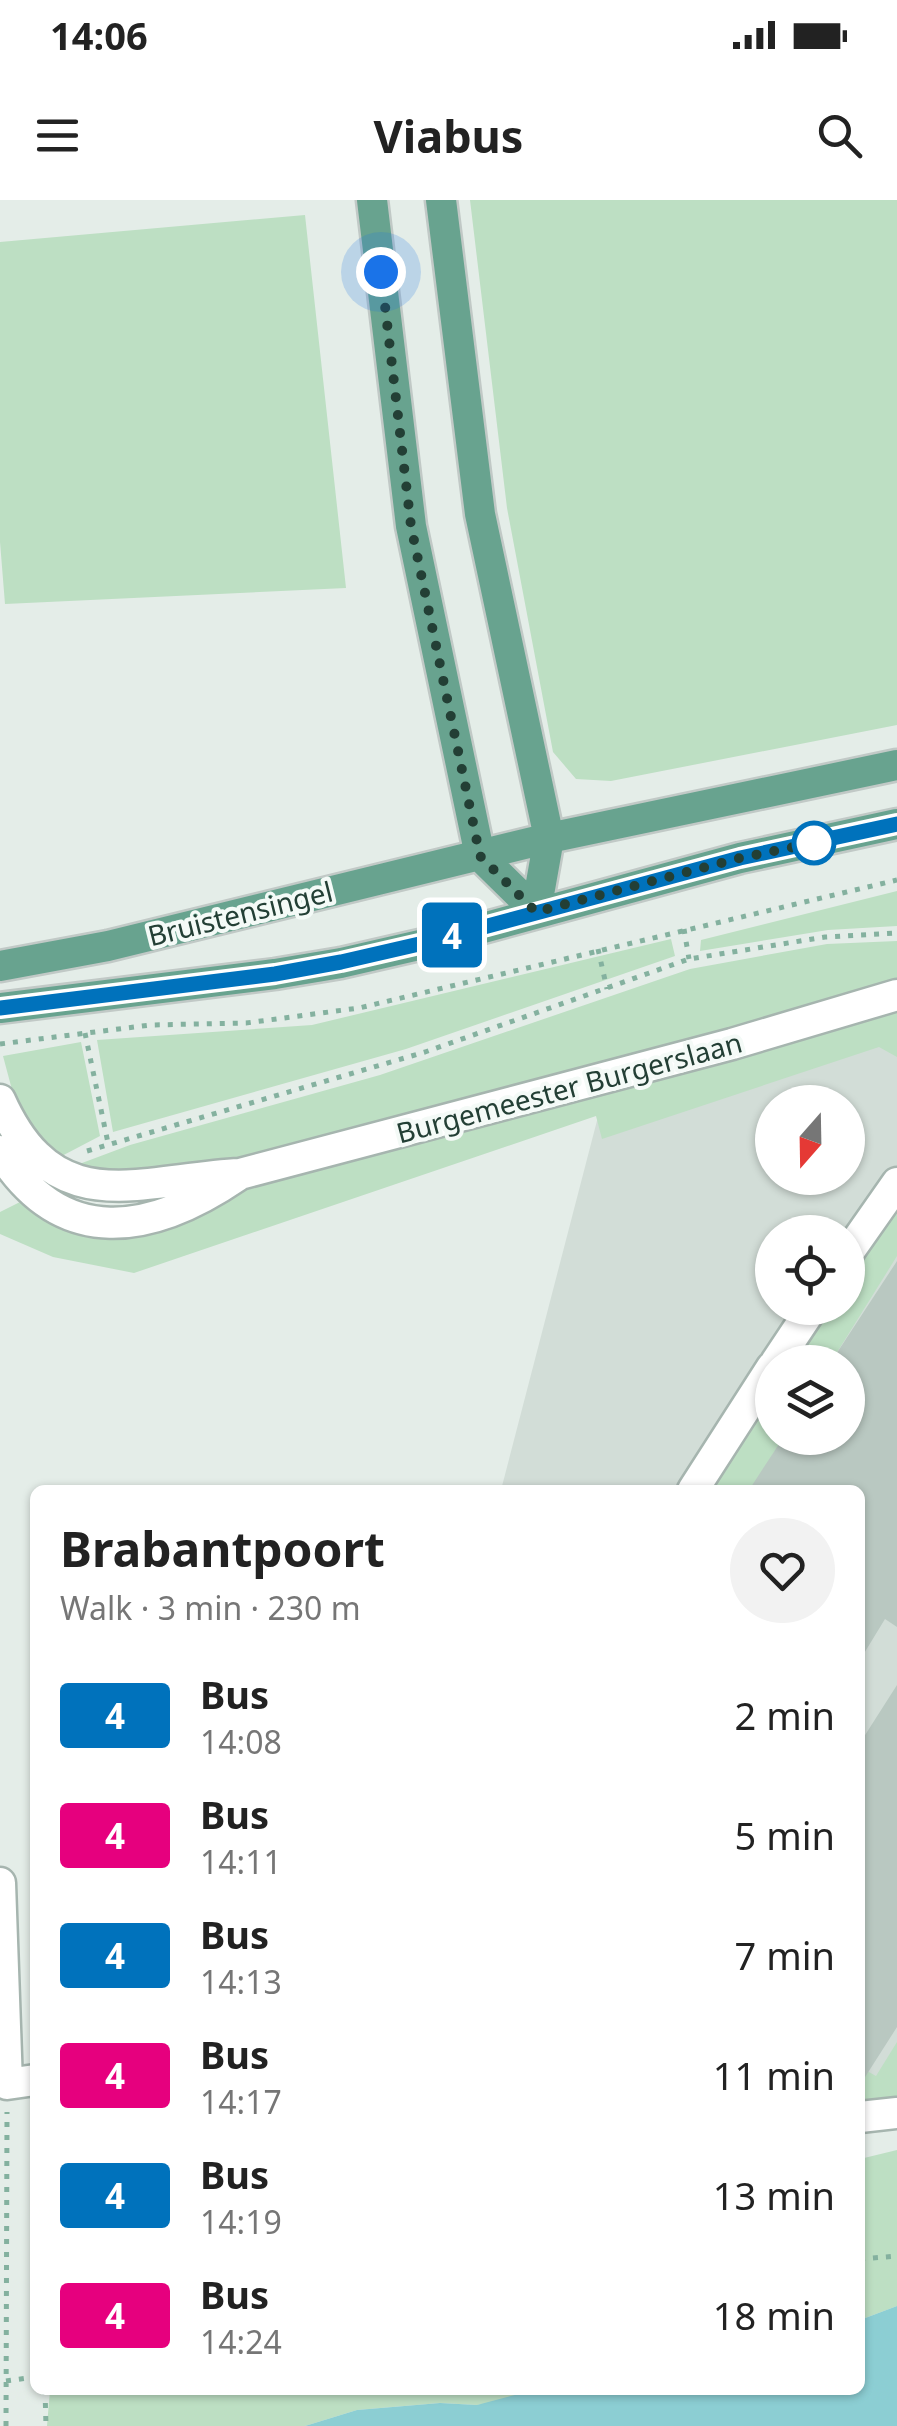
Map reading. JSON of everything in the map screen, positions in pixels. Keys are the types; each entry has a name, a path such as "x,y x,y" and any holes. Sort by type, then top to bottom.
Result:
{"main road":[{"path":"372,200 411,526 480,856 536,912"},
{"path":"441,200 480,514 548,838 536,912"},
{"name":"Bruistensingel","path":"13,964 127,942 548,838 897,765"},
{"name":"Bruistensingel","path":"0,1008 275,974 341,962 740,858 897,824"}],"street":[{"name":"Burgemeester Burgerslaan","path":"0,1100 6,1115 42,1159 65,1175 89,1184 134,1187 195,1176 240,1174 732,1044 897,995"},
{"name":"Burgemeester Burgerslaan","path":"0,1151 26,1188 45,1203 98,1222 119,1224 160,1217 206,1197 240,1174"},
{"path":"865,1229 897,1183"},
{"path":"696,1485 755,1394"},
{"path":"0,1884 21,2082"},
{"path":"865,2116 897,2113"}],"path":[{"path":"0,1044 150,1025 197,1026 299,1018 359,1008 897,880"},
{"path":"684,928 689,959"},
{"path":"86,1033 108,1143 425,1052 689,959 825,937 897,934"},
{"path":"598,949 607,990"},
{"path":"6,2426 21,2082"},
{"path":"865,2259 897,2256"},
{"path":"6,2380 30,2378"},
{"path":"45,2395 46,2426"}],"shaded area":[{"path":"897,1034 897,2103 865,2083 865,1485 502,1485 599,1113"}],"green space":[{"path":"470,200 897,200 897,725 611,781 576,779 553,752 507,508"},
{"path":"305,215 346,588 5,604 0,542 0,242"},
{"path":"897,891 897,926 828,930 700,951 701,940"},
{"path":"671,939 675,956 406,1049 113,1132 97,1040 312,1025"},
{"path":"897,941 897,983 306,1144 139,1181 74,1166 130,1145 380,1075 690,969 827,944"},
{"path":"897,1010 897,1057 879,1047 755,1085 755,1088 602,1139 596,1116 134,1273 53,1257 0,1234 0,1212 24,1200 48,1220 70,1228 177,1218 275,1177"},
{"path":"81,1042 100,1136 58,1158 19,1116 3,1056"},
{"path":"897,1203 897,1256 865,1307 865,1253"},
{"path":"818,1325 854,1325 842,1345 805,1345"},
{"path":"755,1421 755,1455 773,1455 754,1485 714,1485"},
{"path":"897,2042 897,2101 865,2102 865,2070 876,2076"},
{"path":"897,2150 897,2306 865,2318 865,2158"},
{"path":"50,2395 521,2395 477,2405 440,2403 357,2410 305,2426 47,2426"}],"water":[{"path":"897,2306 897,2426 305,2426 357,2410 440,2403 477,2405 515,2395 865,2395 865,2318"}],"building":[{"path":"897,1261 897,1627 885,1619 865,1652 865,1485 752,1485 772,1455 865,1455 865,1345 842,1345 855,1325 865,1325 865,1310"},
{"path":"897,1685 897,2027 865,2077 865,1735"}],"bus line":[{"name":"4","path":"0,1008 275,974 341,962 740,858 897,824"}],"route":[{"path":"381,272 411,526 480,856 536,912 740,858 814,843"}]}
